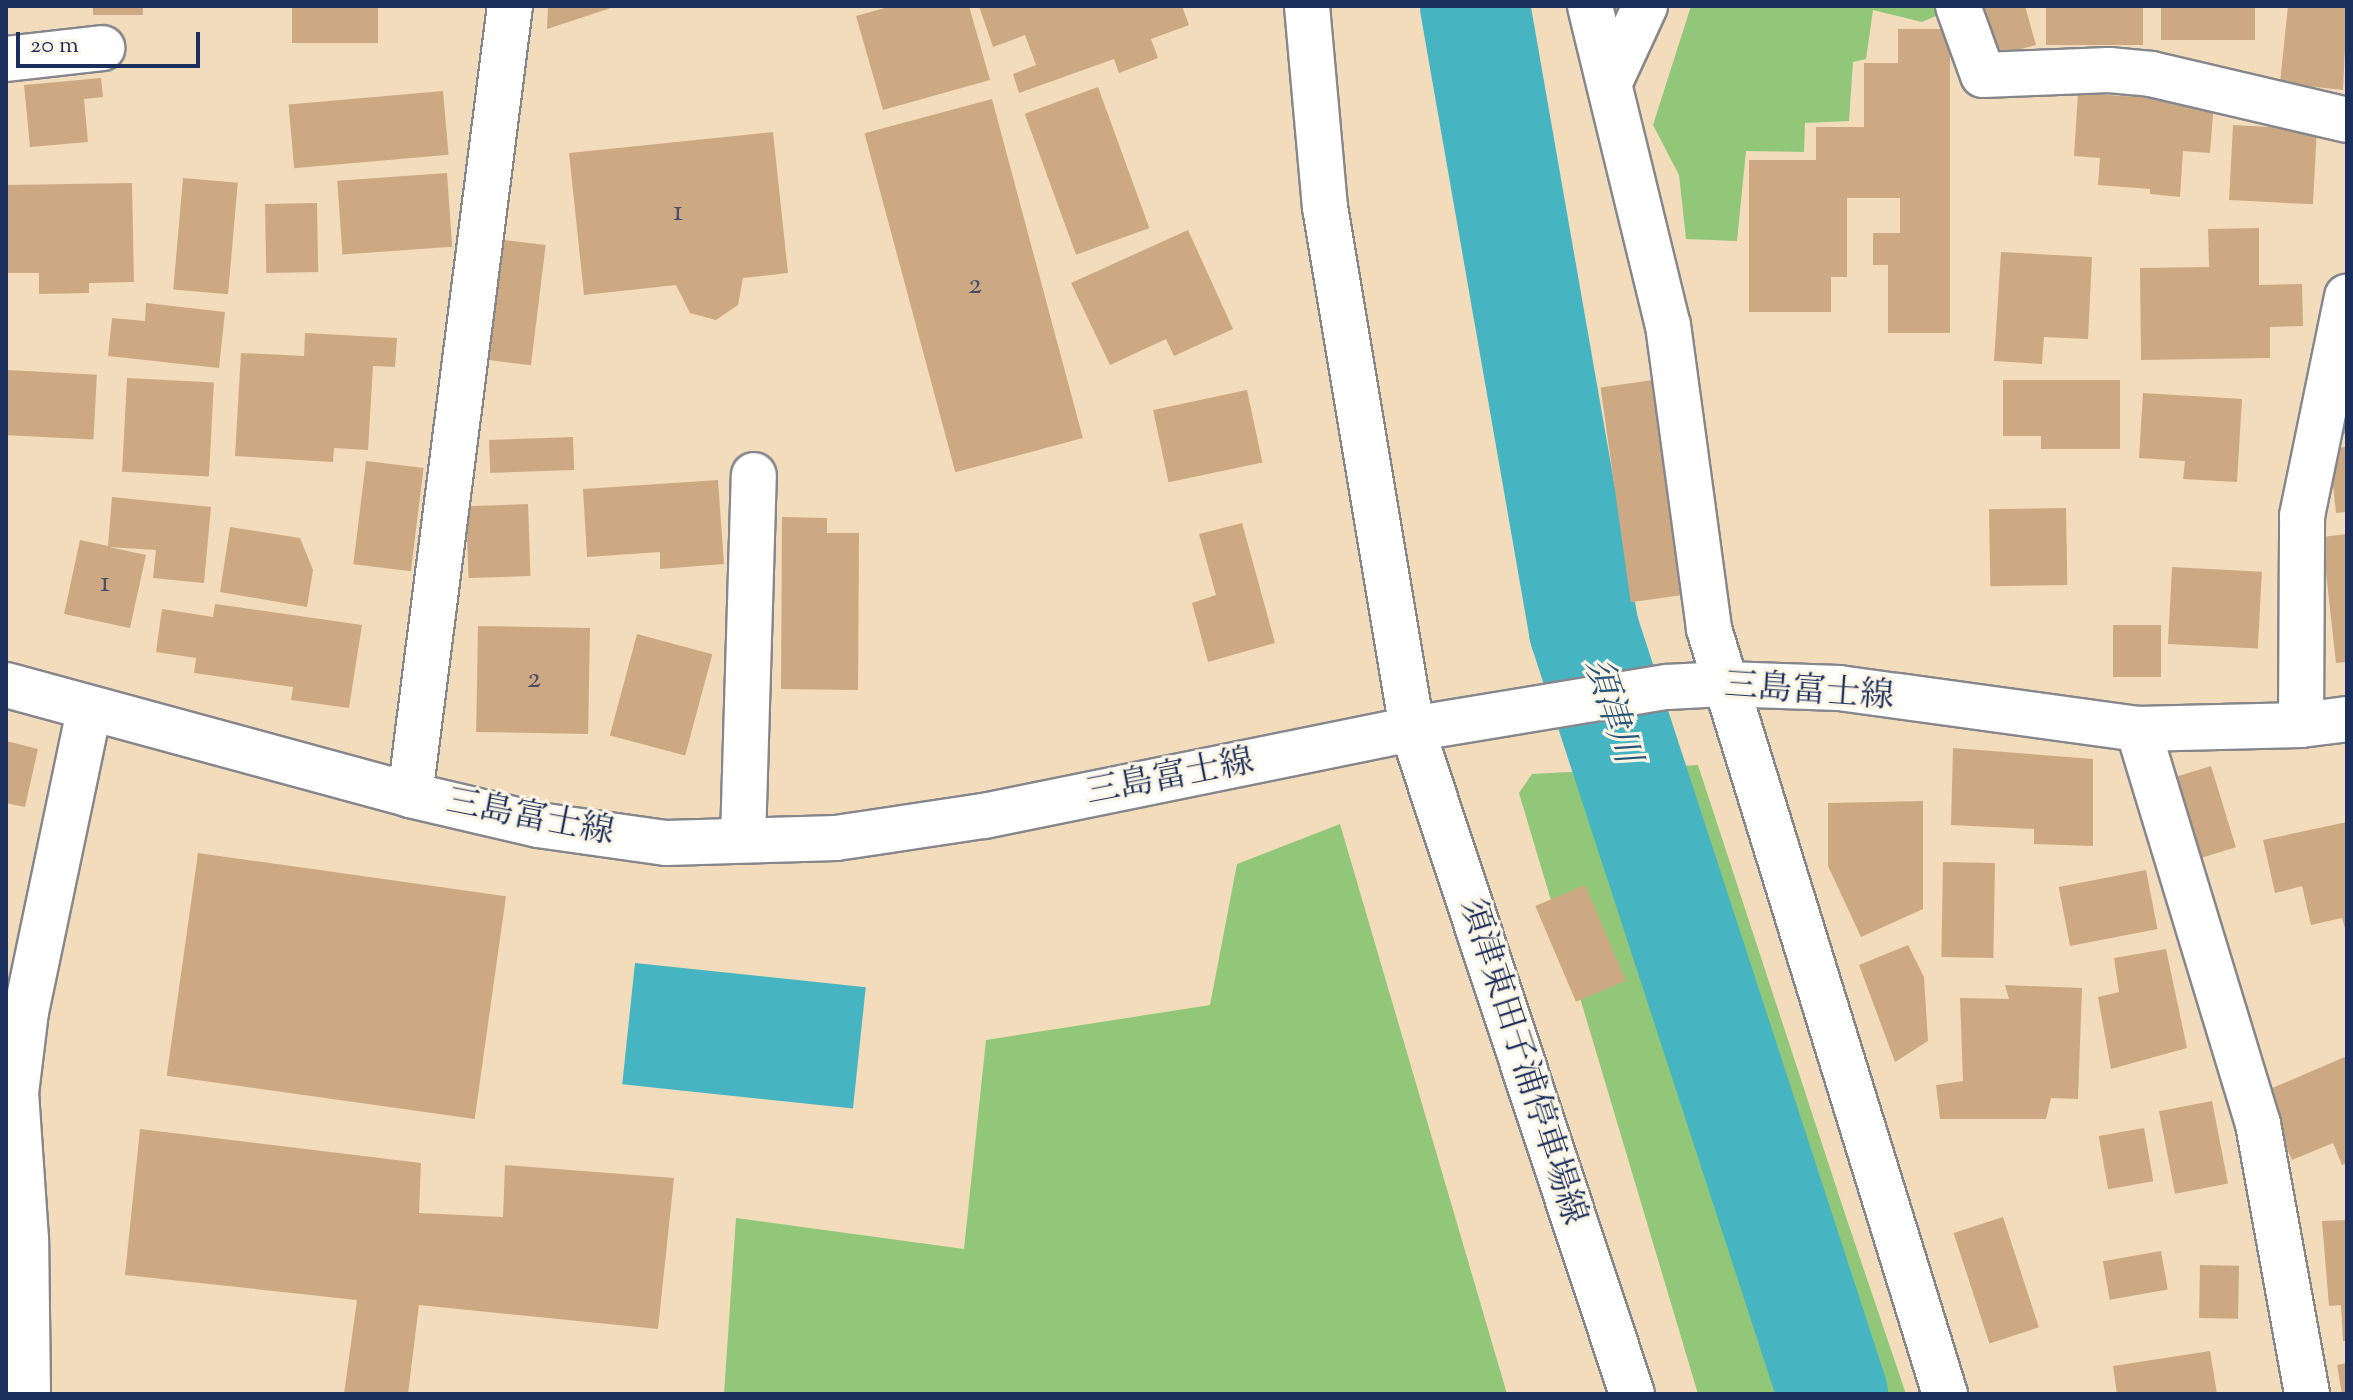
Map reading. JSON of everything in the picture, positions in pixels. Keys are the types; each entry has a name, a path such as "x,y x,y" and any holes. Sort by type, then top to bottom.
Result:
{"street":[{"path":"410,795 510,6"},
{"name":"須津東田子浦停車場線","path":"1307,6 1325,207 1412,729 1632,1394"},
{"path":"1590,6 1668,325 1709,629 1945,1394"},
{"path":"1610,82 1645,6"},
{"path":"1958,6 1983,75 2109,70 2151,74 2347,120"},
{"path":"6,59 102,48"},
{"path":"2301,725 2302,516 2347,297"},
{"path":"743,840 754,475"},
{"name":"三島富士線","path":"6,685 410,795 538,825 666,843 836,838 984,816 1412,729 1667,687 1724,684 1839,688 2138,729 2301,725 2347,719"},
{"path":"28,1394 26,1239 16,1093 26,1012 89,710"},
{"path":"2138,729 2258,1124 2307,1394"}],"green space":[{"path":"1691,6 1936,6 1938,15 1922,22 1873,10 1866,59 1853,62 1849,121 1805,123 1804,152 1746,151 1737,241 1686,239 1679,175 1653,125"},
{"path":"1698,765 1906,1394 1698,1394 1519,793 1532,774"},
{"path":"1340,824 1507,1394 724,1394 736,1218 964,1249 986,1040 1210,1005 1237,864"}],"water":[{"path":"635,963 866,987 853,1109 622,1084"}],"building":[{"path":"93,6 143,6 143,15 93,15"},
{"path":"292,6 378,6 378,43 292,43"},
{"path":"548,6 614,6 614,7 547,29"},
{"path":"892,6 969,6 990,80 883,110 856,16"},
{"path":"979,6 1182,6 1189,25 1151,39 1158,58 1119,73 1114,59 1019,93 1013,74 1036,65 1025,35 993,47"},
{"path":"1980,6 2025,6 2036,45 1994,56"},
{"path":"2046,6 2143,6 2143,45 2046,45"},
{"path":"2161,6 2255,6 2255,40 2161,40"},
{"path":"2288,6 2347,6 2343,90 2280,83"},
{"path":"1898,29 1950,29 1950,333 1888,333 1888,265 1873,265 1873,233 1900,233 1900,198 1847,198 1847,277 1831,277 1831,312 1749,312 1749,160 1816,160 1816,127 1864,127 1864,63 1898,63"},
{"path":"101,78 103,97 84,99 88,142 30,147 24,85"},
{"path":"1098,87 1149,228 1076,255 1025,114"},
{"path":"443,91 449,155 294,168 289,105"},
{"path":"2078,93 2214,102 2210,153 2183,151 2180,197 2150,194 2150,189 2098,185 2100,158 2074,156"},
{"path":"992,99 1083,438 955,472 864,133"},
{"path":"2233,125 2317,129 2313,204 2229,200"},
{"path":"773,132 788,273 743,278 738,305 716,320 690,313 676,285 584,295 569,153"},
{"path":"447,173 452,247 342,254 337,181"},
{"path":"183,178 238,183 228,294 173,290"},
{"path":"132,183 134,282 89,283 89,293 39,294 39,273 6,273 6,185"},
{"path":"317,203 318,272 266,273 265,204"},
{"path":"2259,228 2259,285 2302,284 2303,326 2270,327 2270,358 2141,360 2140,268 2209,267 2208,229"},
{"path":"1188,230 1233,329 1174,356 1166,339 1110,365 1071,283"},
{"path":"504,240 546,245 531,365 489,360"},
{"path":"2001,252 2092,257 2088,339 2044,337 2042,364 1994,361"},
{"path":"146,303 225,312 219,368 108,356 112,318 145,321"},
{"path":"305,333 397,338 395,367 373,366 368,450 334,448 333,462 235,456 241,353 304,356"},
{"path":"7,370 97,375 93,440 6,435"},
{"path":"127,378 214,383 209,476 122,472"},
{"path":"1653,380 1683,595 1631,602 1601,387"},
{"path":"2003,380 2120,380 2120,449 2041,449 2041,436 2003,436"},
{"path":"1247,390 1262,462 1168,482 1153,410"},
{"path":"2347,390 2347,434 2339,434"},
{"path":"2143,393 2242,399 2237,482 2183,479 2185,461 2139,458"},
{"path":"573,437 574,470 490,473 489,440"},
{"path":"2347,447 2347,512 2336,513 2329,448"},
{"path":"366,461 424,468 411,571 353,564"},
{"path":"718,480 724,564 660,569 660,552 587,557 583,489"},
{"path":"112,497 211,507 204,583 153,578 156,550 109,547 146,555 130,628 64,614 80,540 108,546"},
{"path":"528,504 531,576 469,578 466,506"},
{"path":"2066,508 2067,585 1990,586 1989,509"},
{"path":"782,517 827,518 827,533 859,533 858,690 781,689"},
{"path":"1242,523 1275,643 1208,662 1192,603 1216,595 1199,534"},
{"path":"230,527 300,538 313,570 307,607 220,592"},
{"path":"2347,534 2347,662 2336,663 2322,537"},
{"path":"2172,567 2262,572 2258,649 2168,644"},
{"path":"215,604 362,625 349,708 291,700 293,687 194,673 196,658 156,652 162,609 213,617"},
{"path":"2113,625 2161,625 2161,677 2113,677"},
{"path":"478,626 590,628 588,734 476,732"},
{"path":"637,634 712,654 685,756 610,735"},
{"path":"6,741 38,749 25,807 6,803"},
{"path":"1953,748 2093,759 2093,846 2034,844 2034,829 1951,825"},
{"path":"2211,766 2236,847 2198,859 2173,778"},
{"path":"1923,801 1923,909 1861,937 1828,866 1828,803"},
{"path":"2347,822 2346,932 2342,918 2311,925 2302,886 2275,893 2263,840"},
{"path":"198,853 506,896 475,1119 167,1076"},
{"path":"1943,862 1995,863 1993,958 1941,957"},
{"path":"2146,870 2157,929 2070,946 2059,887"},
{"path":"1585,885 1626,981 1576,1002 1535,906"},
{"path":"1908,945 1924,977 1928,1041 1895,1062 1859,965"},
{"path":"2166,949 2187,1048 2111,1069 2098,997 2119,992 2114,958"},
{"path":"2005,985 2082,988 2078,1099 2051,1098 2046,1119 1940,1119 1936,1085 1963,1081 1960,998 2009,999"},
{"path":"2347,1056 2347,1163 2342,1165 2333,1143 2292,1160 2263,1092"},
{"path":"2212,1101 2228,1183 2175,1194 2159,1111"},
{"path":"2144,1128 2153,1181 2108,1189 2099,1136"},
{"path":"140,1129 421,1163 419,1213 503,1217 505,1165 674,1178 658,1329 419,1305 408,1394 344,1394 357,1300 125,1275"},
{"path":"2003,1217 2039,1327 1989,1343 1954,1233"},
{"path":"2347,1220 2347,1341 2343,1341 2341,1305 2329,1306 2322,1221"},
{"path":"2161,1251 2168,1289 2110,1300 2103,1261"},
{"path":"2200,1265 2239,1266 2238,1319 2199,1318"},
{"path":"2210,1351 2217,1394 2117,1394 2113,1366"},
{"path":"2347,1363 2347,1394 2342,1394 2337,1365"}],"waterway":[{"name":"須津川","path":"1475,6 1584,630 1833,1394"}]}
